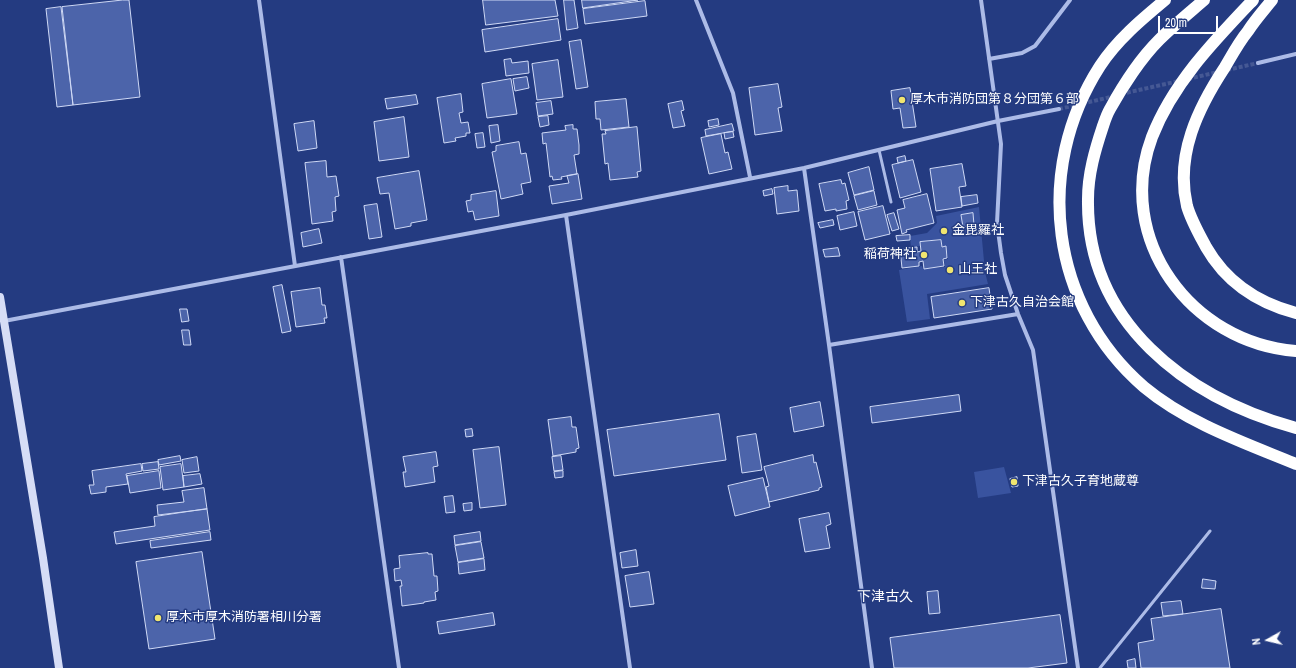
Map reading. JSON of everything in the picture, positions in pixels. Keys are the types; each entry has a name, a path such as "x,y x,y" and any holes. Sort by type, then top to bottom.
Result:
{"highway":[{"path":"1165,0 1123,38 1101,66 1085,94 1072,123 1064,153 1060,186 1059,220 1063,251 1072,282 1085,313 1102,341 1122,366 1145,388 1197,421 1234,439 1296,464"},
{"path":"1204,0 1158,41 1138,65 1109,110 1096,147 1088,184 1088,219 1093,251 1103,280 1117,309 1138,338 1160,359 1187,379 1217,397 1281,424 1296,428"},
{"path":"1254,0 1217,38 1174,92 1152,138 1145,162 1142,185 1143,210 1148,233 1168,277 1184,297 1203,316 1223,330 1244,339 1266,346 1296,351"},
{"path":"1272,0 1248,31 1208,93 1195,120 1187,148 1184,177 1187,206 1202,240 1213,259 1230,279 1253,296 1280,309 1296,313"}],"street":[{"path":"259,0 295,266"},
{"path":"696,0 733,93 750,178"},
{"path":"981,0 1001,144 997,223 1005,275 1018,314 1033,350 1078,668"},
{"path":"989,59 1022,53 1035,46 1070,0"},
{"path":"1258,63 1296,54"},
{"path":"3,321 566,216 804,168 998,121 1059,109"},
{"path":"804,168 872,668"},
{"path":"566,216 630,668"},
{"path":"341,257 399,668"},
{"path":"0,297 42,550 59,668"},
{"path":"829,345 1018,314"}],"lane":[{"path":"879,150 892,202"},
{"path":"1100,668 1210,531"}],"shaded area":[{"path":"979,207 985,272 988,284 927,294 930,319 907,322 899,270 922,266 923,269 945,267 944,260 948,259 946,246 942,246 941,239 920,242 920,246 911,248 910,236 927,233 937,223 936,216"},
{"path":"1004,467 1011,493 978,498 974,472"}],"building":[{"path":"129,0 140,97 73,105 62,7"},
{"path":"483,0 555,0 558,16 486,25"},
{"path":"564,0 574,0 578,28 567,30"},
{"path":"582,0 638,0 583,8"},
{"path":"645,1 647,16 585,24 583,9"},
{"path":"61,7 73,105 57,107 46,9"},
{"path":"558,19 561,40 485,52 482,30"},
{"path":"581,40 588,87 576,89 569,42"},
{"path":"511,59 512,63 528,61 529,73 506,76 504,60"},
{"path":"558,60 563,97 537,100 532,64"},
{"path":"527,77 529,88 515,91 513,79"},
{"path":"511,79 517,114 487,118 482,84"},
{"path":"778,84 782,107 778,108 782,131 755,135 749,88"},
{"name":"厚木市消防団第８分団第６部","path":"910,88 916,127 903,128 900,108 893,109 891,91"},
{"path":"461,94 463,112 459,113 461,123 468,122 470,133 466,133 466,136 455,138 456,141 444,143 437,98"},
{"path":"416,95 418,104 387,109 385,99"},
{"path":"626,99 629,127 601,130 600,119 596,119 595,102"},
{"path":"551,101 553,114 538,116 536,103"},
{"path":"682,101 684,110 681,111 685,126 673,128 668,104"},
{"path":"548,116 549,125 540,127 538,117"},
{"path":"404,117 409,157 379,161 374,122"},
{"path":"718,119 719,125 709,127 708,121"},
{"path":"314,121 317,148 298,151 294,124"},
{"path":"732,124 734,131 706,136 705,130"},
{"path":"498,125 500,141 491,143 489,126"},
{"path":"573,125 573,129 577,129 579,145 579,154 574,155 577,174 561,177 562,179 553,180 552,176 550,177 546,143 543,144 542,133 566,130 565,126"},
{"path":"637,127 641,171 637,172 638,177 610,180 608,163 605,164 602,134 606,134 605,131"},
{"path":"733,132 734,137 725,139 724,133"},
{"path":"483,133 485,147 477,148 475,134"},
{"path":"721,134 725,153 728,152 732,169 709,174 701,138"},
{"path":"519,142 521,154 526,153 531,182 521,184 523,194 501,199 492,152 496,151 496,146"},
{"path":"905,156 906,161 898,163 897,158"},
{"path":"913,160 921,192 900,198 892,165"},
{"path":"326,161 327,177 336,176 339,196 335,197 336,211 332,212 333,221 312,224 305,163"},
{"path":"962,164 966,186 959,187 962,207 936,211 930,169"},
{"path":"869,167 874,190 854,195 848,173"},
{"path":"419,171 427,220 411,223 411,226 395,229 389,193 380,194 377,178"},
{"path":"578,174 582,199 552,204 549,186 569,183 567,176"},
{"path":"841,180 842,184 845,183 849,200 846,201 847,209 825,211 819,184"},
{"path":"788,186 788,191 797,190 799,211 777,214 774,188"},
{"path":"772,189 773,194 764,196 763,191"},
{"path":"496,191 499,216 475,220 473,211 468,212 466,201 471,200 471,195"},
{"path":"874,191 877,205 858,210 854,196"},
{"path":"927,194 934,223 906,230 907,232 902,234 897,210 905,208 903,200"},
{"path":"977,195 978,203 962,206 961,197"},
{"path":"377,204 382,237 369,239 364,206"},
{"path":"883,206 890,234 865,240 858,212"},
{"path":"854,212 857,226 840,230 837,216"},
{"path":"894,213 899,229 892,231 887,215"},
{"path":"973,213 974,225 963,227 961,215"},
{"path":"833,220 834,225 820,228 818,223"},
{"path":"319,229 322,243 303,247 301,233"},
{"path":"910,235 910,240 897,241 896,236"},
{"name":"稲荷神社","path":"941,240 942,247 946,246 947,258 943,259 944,266 924,269 923,261 919,262 919,266 902,268 900,249 917,247 917,252 921,251 920,242"},
{"path":"838,248 840,256 825,257 823,250"},
{"path":"282,285 291,331 282,333 273,287"},
{"path":"320,288 322,305 325,305 327,318 324,318 325,323 296,327 291,292"},
{"name":"下津古久自治会館","path":"989,288 992,309 934,318 931,297"},
{"path":"180,309 187,309 189,321 182,322"},
{"path":"182,330 189,330 191,345 184,345"},
{"path":"959,395 961,411 872,423 870,407"},
{"path":"820,402 824,426 794,432 790,408"},
{"path":"719,414 726,460 614,476 607,430"},
{"path":"571,417 572,427 576,427 579,448 576,449 576,452 553,456 548,420"},
{"path":"472,429 473,436 466,437 465,430"},
{"path":"756,434 762,470 742,473 737,437"},
{"path":"499,447 506,505 480,508 473,450"},
{"path":"436,452 438,466 433,467 435,482 405,487 403,472 406,472 403,457"},
{"path":"813,455 814,463 816,462 822,487 819,488 819,490 769,502 766,487 769,486 764,467"},
{"path":"180,456 181,461 159,465 158,460"},
{"path":"561,456 563,470 554,471 552,457"},
{"path":"197,457 199,471 184,473 182,460"},
{"path":"158,462 159,469 143,471 142,464"},
{"path":"141,464 142,471 126,474 128,484 106,487 106,492 91,494 89,485 94,485 92,471"},
{"path":"181,464 184,487 163,490 160,467"},
{"path":"159,471 161,488 130,493 127,476"},
{"path":"563,471 563,477 555,478 554,472"},
{"path":"200,474 202,484 184,487 183,476"},
{"name":"下津古久子育地蔵尊","path":"1017,477 1018,486 1012,487 1010,479"},
{"path":"763,478 770,507 735,516 728,486"},
{"path":"204,488 207,509 158,515 157,505 184,502 182,491"},
{"path":"453,496 455,512 446,513 444,497"},
{"path":"472,503 472,510 464,511 463,504"},
{"path":"207,509 210,530 116,544 114,532 155,526 154,517"},
{"path":"829,513 831,524 826,526 830,548 805,552 799,519"},
{"path":"210,532 211,540 151,548 150,541"},
{"path":"480,532 481,541 455,545 454,536"},
{"path":"481,542 484,558 458,562 455,546"},
{"path":"636,550 638,566 622,568 620,553"},
{"path":"202,552 215,639 149,649 136,562"},
{"path":"428,553 432,554 434,576 437,576 438,591 435,592 436,600 402,606 400,586 402,586 401,580 395,581 394,569 400,568 399,556"},
{"path":"484,559 485,570 459,574 458,563"},
{"path":"649,572 654,604 630,607 625,576"},
{"path":"1203,579 1216,581 1215,589 1202,588"},
{"path":"938,591 940,613 929,614 927,592"},
{"path":"1181,601 1183,614 1163,616 1161,603"},
{"path":"1221,609 1230,668 1141,668 1138,643 1154,640 1151,619"},
{"path":"493,613 495,625 439,634 437,622"},
{"path":"1060,615 1067,663 1028,668 894,668 890,638"},
{"path":"1135,659 1136,668 1128,668 1127,661"}],"tunnel":[{"path":"1227,70 1258,63"},
{"path":"1188,79 1218,72"},
{"path":"1121,94 1179,81"},
{"path":"1059,109 1115,96"}],"place":[{"name":"厚木市消防団第８分団第６部","path":"902,100"},
{"name":"金毘羅社","path":"944,231"},
{"name":"稲荷神社","path":"924,255"},
{"name":"山王社","path":"950,270"},
{"name":"下津古久自治会館","path":"962,303"},
{"name":"下津古久子育地蔵尊","path":"1014,482"},
{"name":"厚木市厚木消防署相川分署","path":"158,618"}],"district":[{"name":"下津古久","path":"885,597"}]}
